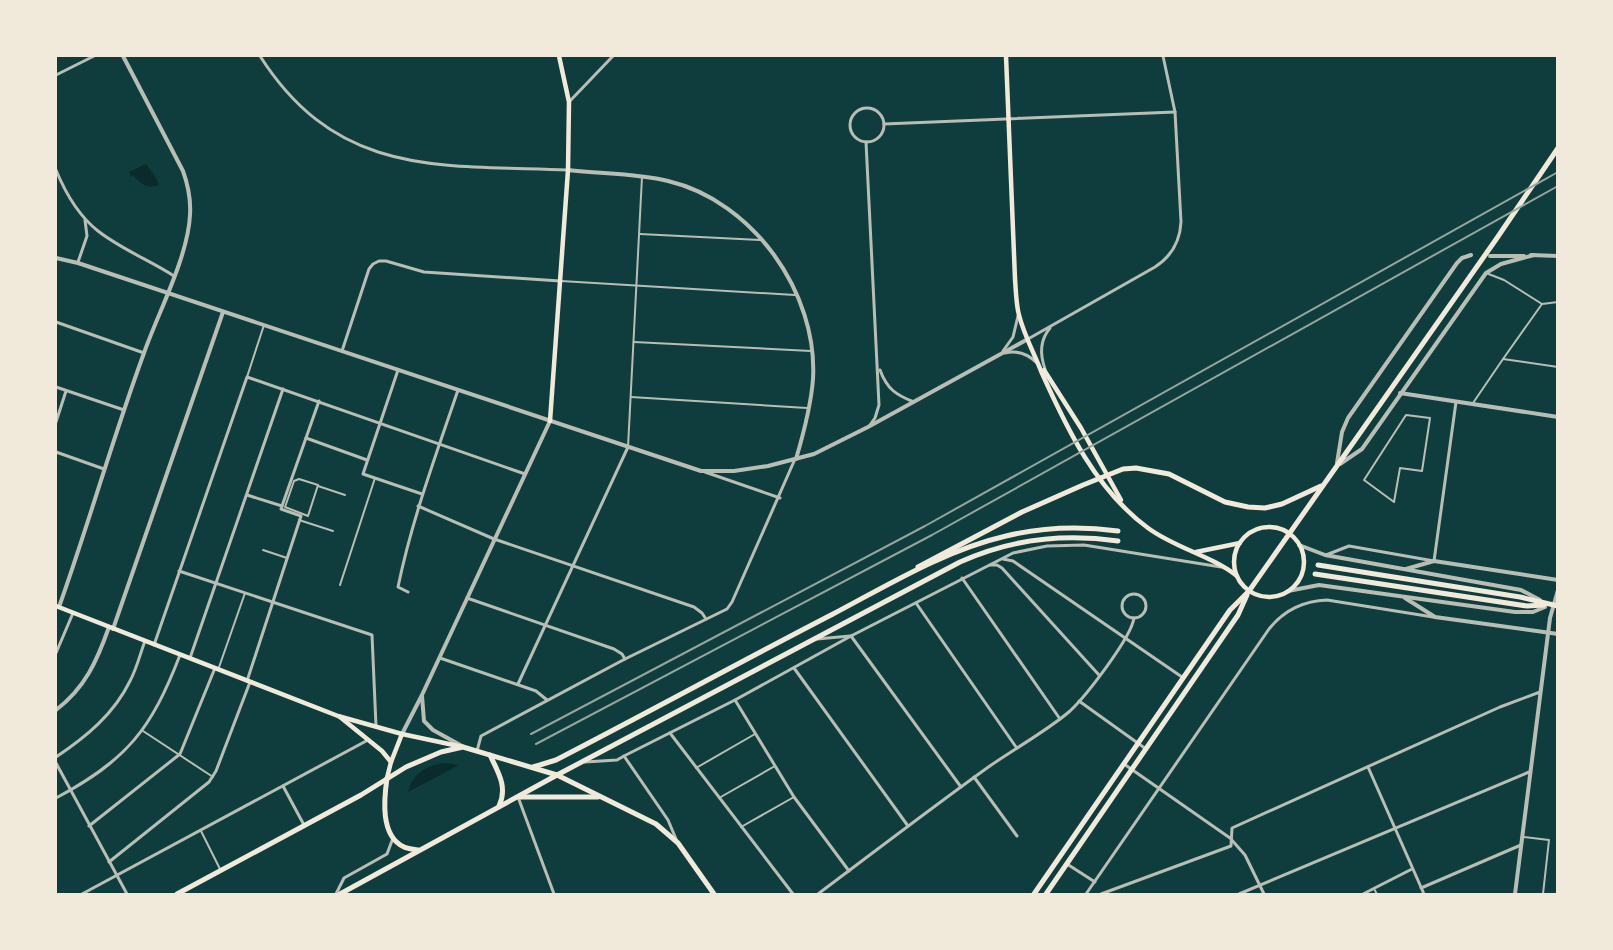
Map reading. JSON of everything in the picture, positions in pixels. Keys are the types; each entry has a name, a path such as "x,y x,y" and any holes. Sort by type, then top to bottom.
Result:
{"main road":[{"path":"550,421 568,170 569,102 559,56"},
{"path":"1006,56 1019,313 1035,357 1070,432 1086,460 1104,485 1156,534 1223,567 1237,576 1249,591 1269,597 1288,591 1296,584 1304,565 1299,545 1289,533 1279,529 1268,527 1257,529 1240,543 1234,559 1237,576"},
{"path":"1046,894 1238,615 1249,591 1497,238 1557,148"},
{"path":"1035,357 1081,428 1125,507"},
{"path":"904,576 928,560 991,527 1083,484 1120,470 1136,468 1169,474 1219,499 1248,507 1265,508 1281,504 1321,486"},
{"path":"534,767 556,760 904,576 967,548 1012,534 1068,528 1118,531"},
{"path":"338,894 939,572 988,551 1021,542 1054,538 1118,541"},
{"path":"1194,552 1240,543"},
{"path":"1318,565 1520,597 1553,606"},
{"path":"1316,574 1527,606 1553,606"},
{"path":"1034,894 1230,610 1249,591"},
{"path":"57,607 338,716 402,734 463,747 557,775 656,824 678,843 714,894"},
{"path":"338,716 391,762"},
{"path":"402,734 387,778 384,814 393,837 403,847 418,850"},
{"path":"177,894 423,759 463,747"},
{"path":"490,755 502,784 502,799 498,807"},
{"path":"518,797 600,797"}],"street":[{"path":"56,75 94,56"},
{"path":"57,607 106,470 144,352 174,276 186,238 190,216 188,188 183,171 123,56"},
{"path":"260,56 287,93 318,122 373,152 446,166 568,170 642,177 668,181 693,190 723,206 763,240 799,296 812,351 813,377 810,408 795,459 780,498 732,602 726,609 625,659 481,736 477,751"},
{"path":"569,102 613,56"},
{"path":"701,471 734,471 768,466 814,454 1028,339 1168,258 1180,235 1181,222 1175,112 1163,56"},
{"path":"871,109 880,114 884,124 881,135 866,142 856,138 850,128 855,112 871,109"},
{"path":"884,124 1175,112"},
{"path":"866,142 879,405 875,418 868,427"},
{"path":"56,170 87,225 87,236 78,263"},
{"path":"518,684 628,447 642,177"},
{"path":"84,218 111,241 174,276"},
{"path":"640,234 763,240"},
{"path":"1337,464 1342,432 1348,418 1457,263 1471,255"},
{"path":"1333,469 1362,449 1486,273 1501,264 1534,255"},
{"path":"1490,256 1557,256"},
{"path":"56,258 78,263 780,498"},
{"path":"342,351 369,269 379,261 424,272 799,296"},
{"path":"1486,273 1504,280 1542,304 1557,302"},
{"path":"1472,405 1542,304"},
{"path":"56,710 67,702 86,681 111,628 223,312"},
{"path":"1000,354 1013,337 1019,313"},
{"path":"56,322 144,352"},
{"path":"1048,377 1043,363 1041,345 1044,335 1056,323"},
{"path":"154,645 264,326"},
{"path":"634,342 812,351"},
{"path":"1000,354 1015,352 1022,354 1035,361 1040,367"},
{"path":"1503,359 1557,367"},
{"path":"878,366 890,389 914,402"},
{"path":"398,370 363,474 422,494"},
{"path":"247,377 525,474"},
{"path":"56,387 124,410"},
{"path":"190,658 283,389"},
{"path":"408,592 398,586 405,553 418,506 458,390"},
{"path":"56,422 66,391"},
{"path":"1400,393 1557,417"},
{"path":"631,397 810,408"},
{"path":"109,862 213,777 249,681 301,516 281,509 294,478 319,401"},
{"path":"1434,561 1456,402"},
{"path":"1406,415 1430,418 1422,471 1400,468 1394,502 1364,480 1406,415"},
{"path":"402,734 423,695 550,421"},
{"path":"306,438 367,460"},
{"path":"56,452 106,470"},
{"path":"294,478 345,495"},
{"path":"294,478 285,507 308,516 318,486"},
{"path":"340,585 375,478"},
{"path":"247,495 282,506"},
{"path":"418,506 494,539 694,607 706,619"},
{"path":"299,520 333,531"},
{"path":"581,763 617,760 735,700 962,578 1023,550 1084,545 1223,567"},
{"path":"1299,545 1325,555 1521,590 1553,606"},
{"path":"1325,555 1348,546 1557,580"},
{"path":"263,550 287,558"},
{"path":"996,561 1004,558 1013,561 1183,678"},
{"path":"1405,570 1434,561"},
{"path":"984,567 995,565 1002,568 1099,675"},
{"path":"179,571 372,635 376,726"},
{"path":"962,578 1060,718"},
{"path":"1288,591 1319,585 1515,612 1533,612 1553,606"},
{"path":"1515,894 1540,692 1557,590"},
{"path":"89,825 180,754 217,669 245,593"},
{"path":"1133,594 1144,599 1146,608 1142,615 1134,618 1124,613 1122,606 1124,599 1133,594"},
{"path":"1398,596 1412,601 1435,617"},
{"path":"467,598 614,649 625,659"},
{"path":"1086,894 1274,623 1287,611 1314,601 1327,600 1557,634"},
{"path":"916,603 1016,747"},
{"path":"56,653 73,613"},
{"path":"818,894 974,777 1060,718 1079,701 1099,675 1133,625 1134,618"},
{"path":"816,639 851,636"},
{"path":"851,636 961,787"},
{"path":"56,757 109,714 131,680 145,641"},
{"path":"56,798 119,756 143,731 162,700 180,655"},
{"path":"440,658 536,691 546,700"},
{"path":"794,668 908,826"},
{"path":"1101,894 1231,846 1230,838 1233,828 1492,711 1540,692"},
{"path":"423,695 424,721 433,730 463,747"},
{"path":"735,700 794,797 849,871"},
{"path":"1079,701 1146,749"},
{"path":"143,731 213,777"},
{"path":"670,733 793,894"},
{"path":"696,768 755,734"},
{"path":"82,894 368,740"},
{"path":"624,756 668,820 678,843"},
{"path":"56,763 127,894"},
{"path":"1124,764 1230,838 1245,855 1264,894"},
{"path":"719,798 775,766"},
{"path":"1368,767 1424,894"},
{"path":"1239,894 1529,772"},
{"path":"974,777 1017,836"},
{"path":"284,786 304,826"},
{"path":"518,797 554,894"},
{"path":"741,827 794,797"},
{"path":"201,831 221,871"},
{"path":"338,894 344,878 387,854 393,837"},
{"path":"1522,837 1549,840 1543,894"},
{"path":"1421,888 1521,845"},
{"path":"1068,864 1095,882"},
{"path":"1363,894 1413,869"},
{"path":"1374,889 1377,894"}],"water":[{"path":"146,164 159,185 147,186 133,175 131,177 129,172"},
{"path":"446,763 459,765 408,792 413,780 422,771 433,765"}],"railway":[{"path":"531,734 925,526 1558,172"},
{"path":"536,744 932,535 1558,186"}]}
